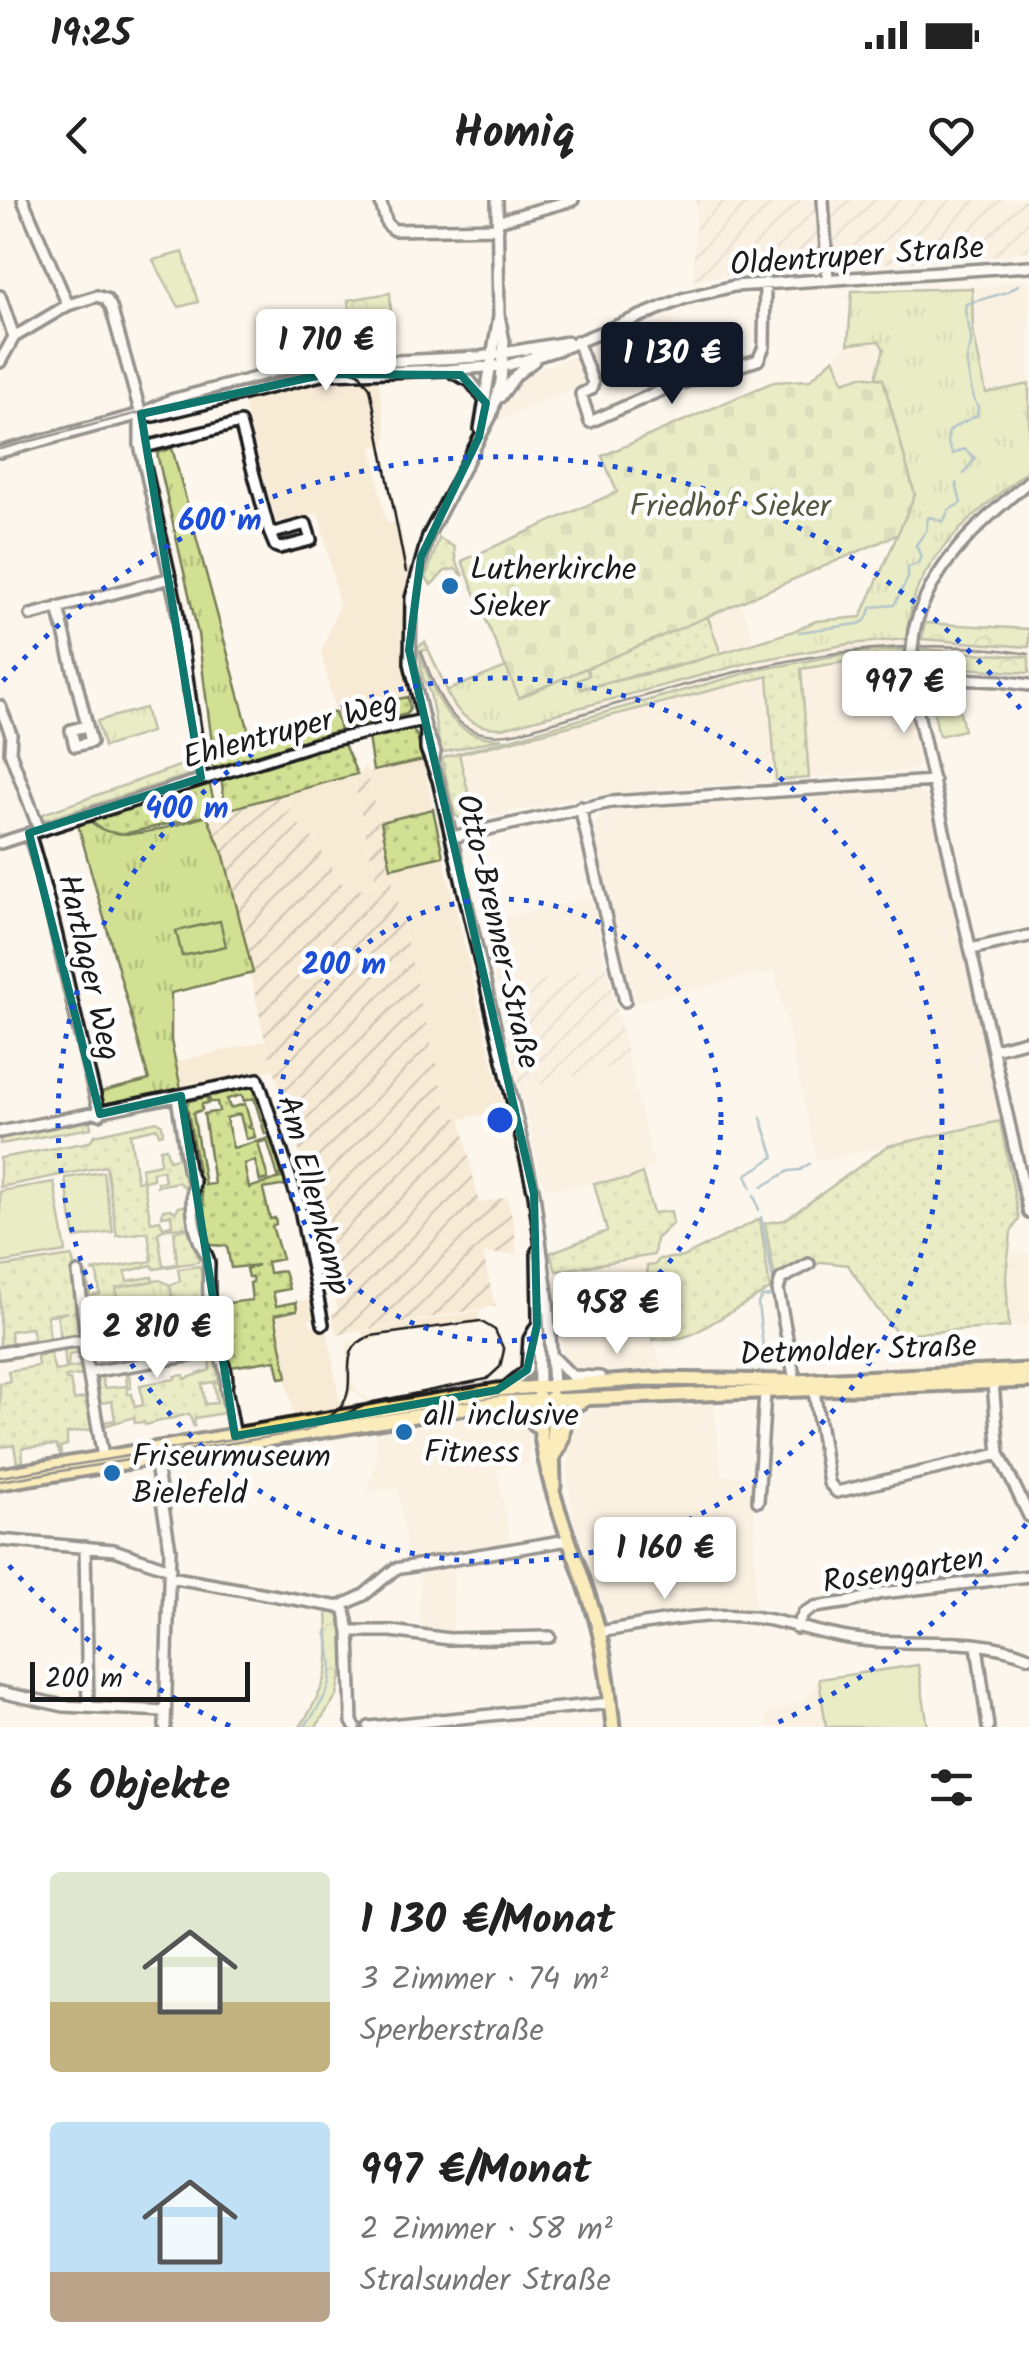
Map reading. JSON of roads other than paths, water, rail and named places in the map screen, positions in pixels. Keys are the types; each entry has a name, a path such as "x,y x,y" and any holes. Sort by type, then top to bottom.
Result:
{"main road":[{"name":"Detmolder Straße","path":"0,1475 652,1379 794,1382 1029,1370"},
{"name":"Detmolder Straße","path":"0,1483 497,1390 598,1396 1029,1381"},
{"path":"546,1393 540,1434 544,1466 599,1632 613,1727"},
{"path":"546,1393 555,1454 553,1492"},
{"path":"555,1454 564,1440 568,1410 598,1396"},
{"path":"440,1411 453,1414 520,1409 530,1415 540,1434"}],"street":[{"path":"22,200 68,305"},
{"path":"380,200 387,224 399,231 498,225 572,200"},
{"name":"Otto-Brenner-Straße","path":"497,200 500,358 491,404 479,437 432,528 415,578 409,650 426,749 433,762 452,838 532,1183 551,1352 546,1393"},
{"path":"824,200 828,280"},
{"name":"Oldentruper Straße","path":"0,452 140,414 171,400 298,368 545,355 685,298 734,286 1029,266"},
{"path":"577,341 593,383 591,390 581,394 590,422 671,386 758,360 764,347 765,283"},
{"path":"0,296 14,338"},
{"path":"0,362 14,338 68,305 97,296 108,303 140,414 141,448 171,578 202,778"},
{"name":"Oldentruper Straße","path":"500,358 577,341"},
{"path":"446,370 470,381 491,404 516,375 545,355"},
{"name":"Otto-Brenner-Straße","path":"491,404 492,368 500,358"},
{"name":"Oldentruper Straße","path":"140,414 154,416 326,374 492,368"},
{"path":"141,448 240,423 270,534"},
{"path":"1029,481 946,561 925,597 914,631 911,658 911,677 1029,1213"},
{"path":"31,614 171,578"},
{"path":"58,608 86,726"},
{"path":"911,677 1000,680 1029,685"},
{"name":"Hartlager Weg","path":"0,706 11,734 5,744 34,831 67,967 76,1028 100,1114"},
{"name":"Ehlentruper Weg","path":"0,843 344,736 423,720"},
{"path":"452,838 580,806 934,781"},
{"path":"580,806 625,1001"},
{"path":"972,948 1029,936"},
{"path":"994,1048 1029,1040"},
{"name":"Am Ellernkamp","path":"177,1097 258,1079 299,1204 323,1324"},
{"path":"0,1132 177,1097 188,1170 194,1182 190,1193 199,1242 208,1258 206,1275 235,1436"},
{"path":"1017,1154 1029,1152"},
{"name":"Otto-Brenner-Straße","path":"538,1228 537,1325 546,1393"},
{"path":"794,1382 778,1290 781,1279 809,1264"},
{"path":"78,1273 86,1337 83,1342 103,1457"},
{"path":"497,1390 516,1382 527,1370 528,1339 537,1325"},
{"path":"0,1353 75,1340 83,1342"},
{"path":"90,1372 218,1351"},
{"path":"551,1352 572,1376 652,1379"},
{"path":"993,1382 999,1454 1029,1516"},
{"path":"814,1391 829,1483 836,1492 999,1454"},
{"name":"Detmolder Straße","path":"758,1501 765,1393"},
{"path":"154,1454 167,1522 170,1573 165,1727"},
{"path":"0,1540 136,1556 170,1573 318,1605 344,1606 364,1596 395,1569 568,1540"},
{"path":"85,1547 88,1707"},
{"name":"Rosengarten","path":"796,1628 804,1612 815,1607 882,1593 1029,1576"},
{"path":"344,1606 350,1630 355,1727"},
{"path":"599,1632 716,1616 758,1618 862,1640 977,1645 1029,1657"},
{"path":"350,1630 449,1639 550,1636"},
{"path":"977,1645 988,1727"},
{"path":"0,1692 64,1706 166,1711"},
{"path":"369,1727 610,1703"}],"waterway":[{"path":"964,474 975,458 964,449 953,454 947,438 953,428 977,415 967,364 971,339 966,304 1018,285"},
{"path":"799,632 858,624 865,621 872,607 894,605 908,578 908,567 917,564 921,557 916,545 926,531 928,518 943,522 949,510 961,503 956,483"},
{"path":"751,1187 746,1175 774,1157 761,1118"},
{"path":"762,1187 809,1164"},
{"path":"754,1195 759,1210"},
{"path":"761,1217 775,1291 758,1303 765,1365"},
{"path":"304,1727 330,1682 326,1631"}],"tram line":[{"path":"0,449 292,373 347,369 359,373 370,388 406,572"},
{"path":"421,651 453,716 479,733 497,735 707,679 835,653 899,647 964,647 1029,654"},
{"path":"0,1477 293,1429 322,1420 339,1409 347,1396 350,1356 356,1345 371,1336 480,1321 495,1330 504,1350 500,1367 487,1379 373,1402 305,1431 0,1481"}],"place":[{"name":"Lutherkirche Sieker","path":"450,586"},
{"name":"all inclusive Fitness","path":"404,1432"},
{"name":"Friseurmuseum Bielefeld","path":"112,1473"}],"park label":[{"name":"Friedhof Sieker","path":"730,505"}]}
